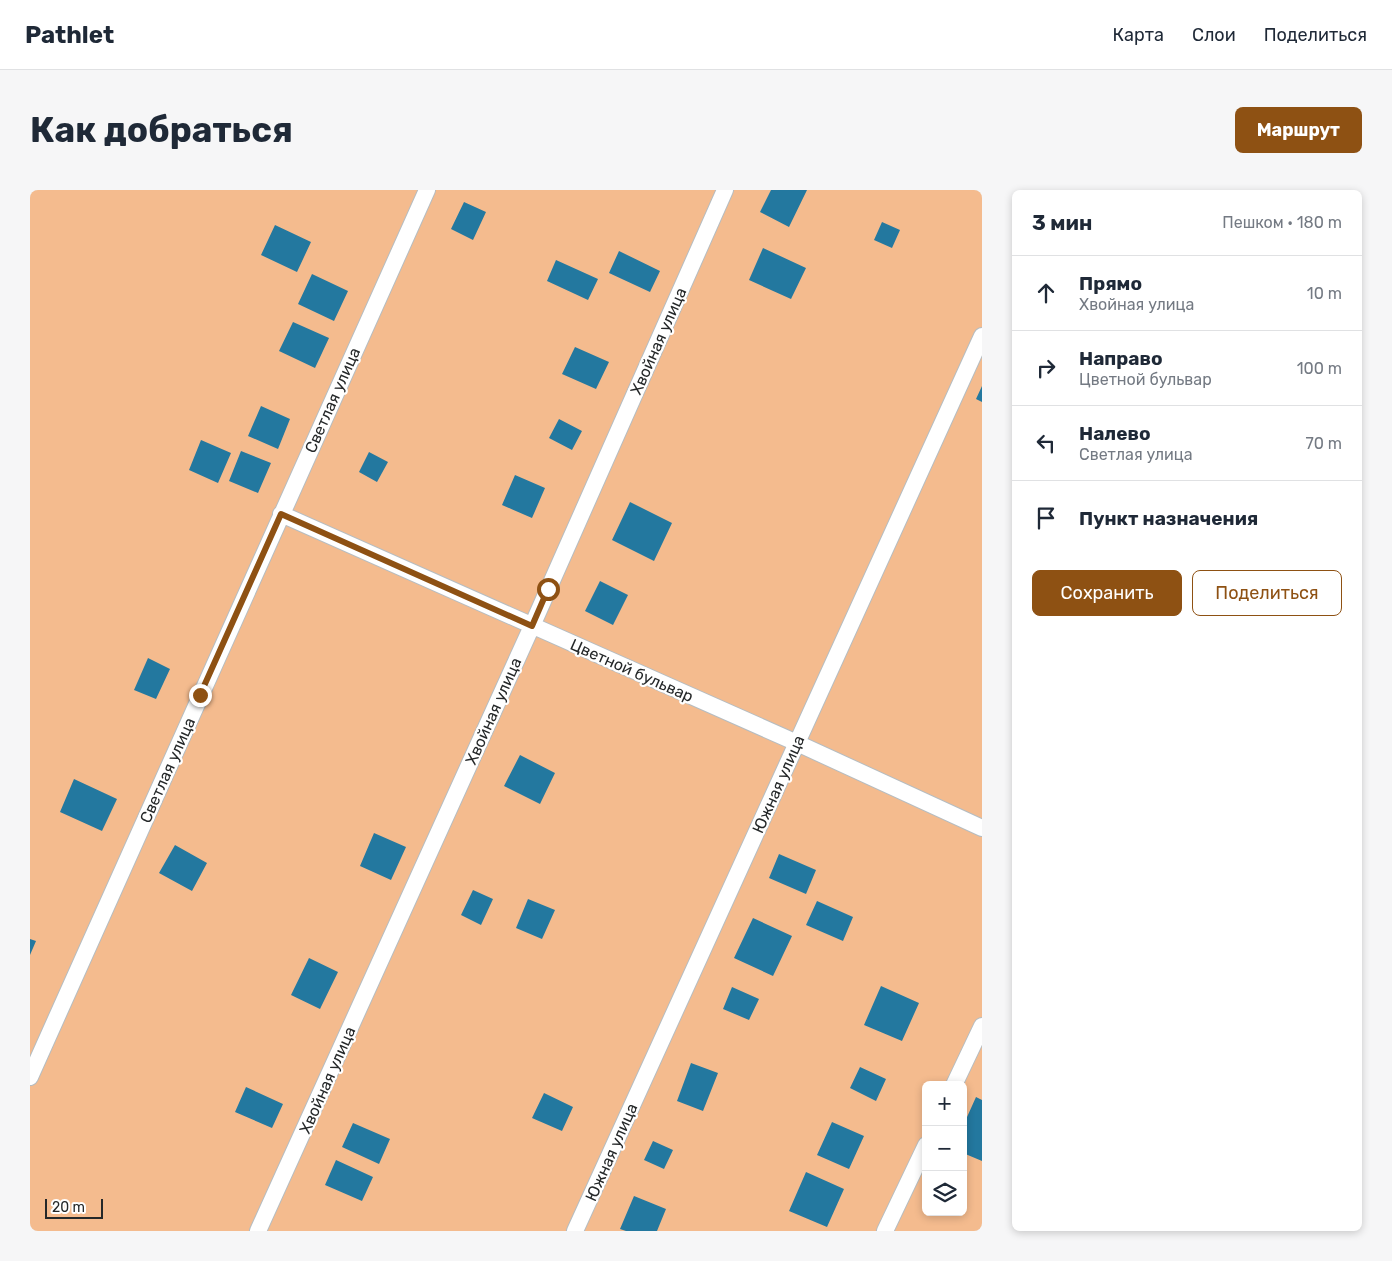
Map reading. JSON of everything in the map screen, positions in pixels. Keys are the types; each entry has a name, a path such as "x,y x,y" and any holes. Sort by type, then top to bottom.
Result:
{"street":[{"name":"Светлая улица","path":"30,1077 427,190"},
{"name":"Хвойная улица","path":"258,1231 532,626 725,190"},
{"name":"Южная улица","path":"575,1231 982,336"},
{"name":"Цветной бульвар","path":"281,514 797,743 982,828"},
{"path":"956,1081 982,1026"},
{"path":"885,1231 922,1153"}],"shaded area":[{"path":"30,190 982,190 982,1231 30,1231"}],"building":[{"path":"771,190 807,190 789,227 760,212"},
{"path":"464,202 486,212 473,240 451,229"},
{"path":"882,222 900,230 892,248 874,240"},
{"path":"275,225 311,242 297,272 261,255"},
{"path":"763,248 806,268 791,299 749,280"},
{"path":"619,251 660,271 650,292 609,273"},
{"path":"556,260 598,279 588,300 547,281"},
{"path":"312,274 348,291 334,321 298,304"},
{"path":"293,322 329,338 315,368 279,351"},
{"path":"575,347 609,362 596,389 562,374"},
{"path":"982,386 982,402 976,399"},
{"path":"261,406 290,419 278,449 248,436"},
{"path":"559,419 582,431 572,450 549,438"},
{"path":"201,440 231,453 218,483 189,470"},
{"path":"241,451 271,463 258,493 229,481"},
{"path":"369,452 388,462 377,482 359,472"},
{"path":"515,475 545,488 532,518 502,505"},
{"path":"630,502 672,523 654,561 612,540"},
{"path":"600,581 628,595 613,625 585,611"},
{"path":"148,658 170,669 156,699 134,690"},
{"path":"520,755 555,773 540,804 504,786"},
{"path":"74,779 117,799 102,831 60,812"},
{"path":"374,833 406,847 391,880 360,866"},
{"path":"175,845 207,863 192,891 159,873"},
{"path":"779,854 816,870 806,894 769,878"},
{"path":"473,890 493,899 481,925 461,915"},
{"path":"528,899 555,910 542,939 516,928"},
{"path":"817,901 853,917 843,941 806,925"},
{"path":"753,918 792,936 773,976 734,958"},
{"path":"30,939 36,941 30,955"},
{"path":"309,958 338,972 320,1009 291,995"},
{"path":"881,986 919,1003 902,1041 864,1025"},
{"path":"732,987 759,999 749,1020 723,1009"},
{"path":"691,1063 718,1073 703,1111 677,1101"},
{"path":"860,1067 886,1079 876,1101 850,1088"},
{"path":"246,1087 283,1104 272,1128 235,1112"},
{"path":"544,1093 573,1107 562,1131 532,1118"},
{"path":"976,1097 982,1100 982,1161 967,1155 967,1117"},
{"path":"832,1122 864,1136 849,1169 817,1155"},
{"path":"353,1123 390,1139 379,1164 342,1147"},
{"path":"653,1141 673,1150 664,1169 644,1160"},
{"path":"336,1160 373,1177 362,1201 325,1185"},
{"path":"806,1172 844,1189 827,1227 789,1211"},
{"path":"634,1196 666,1209 657,1231 626,1231 620,1229"}],"route":[{"path":"200,695 281,514 532,626 548,589"}]}
